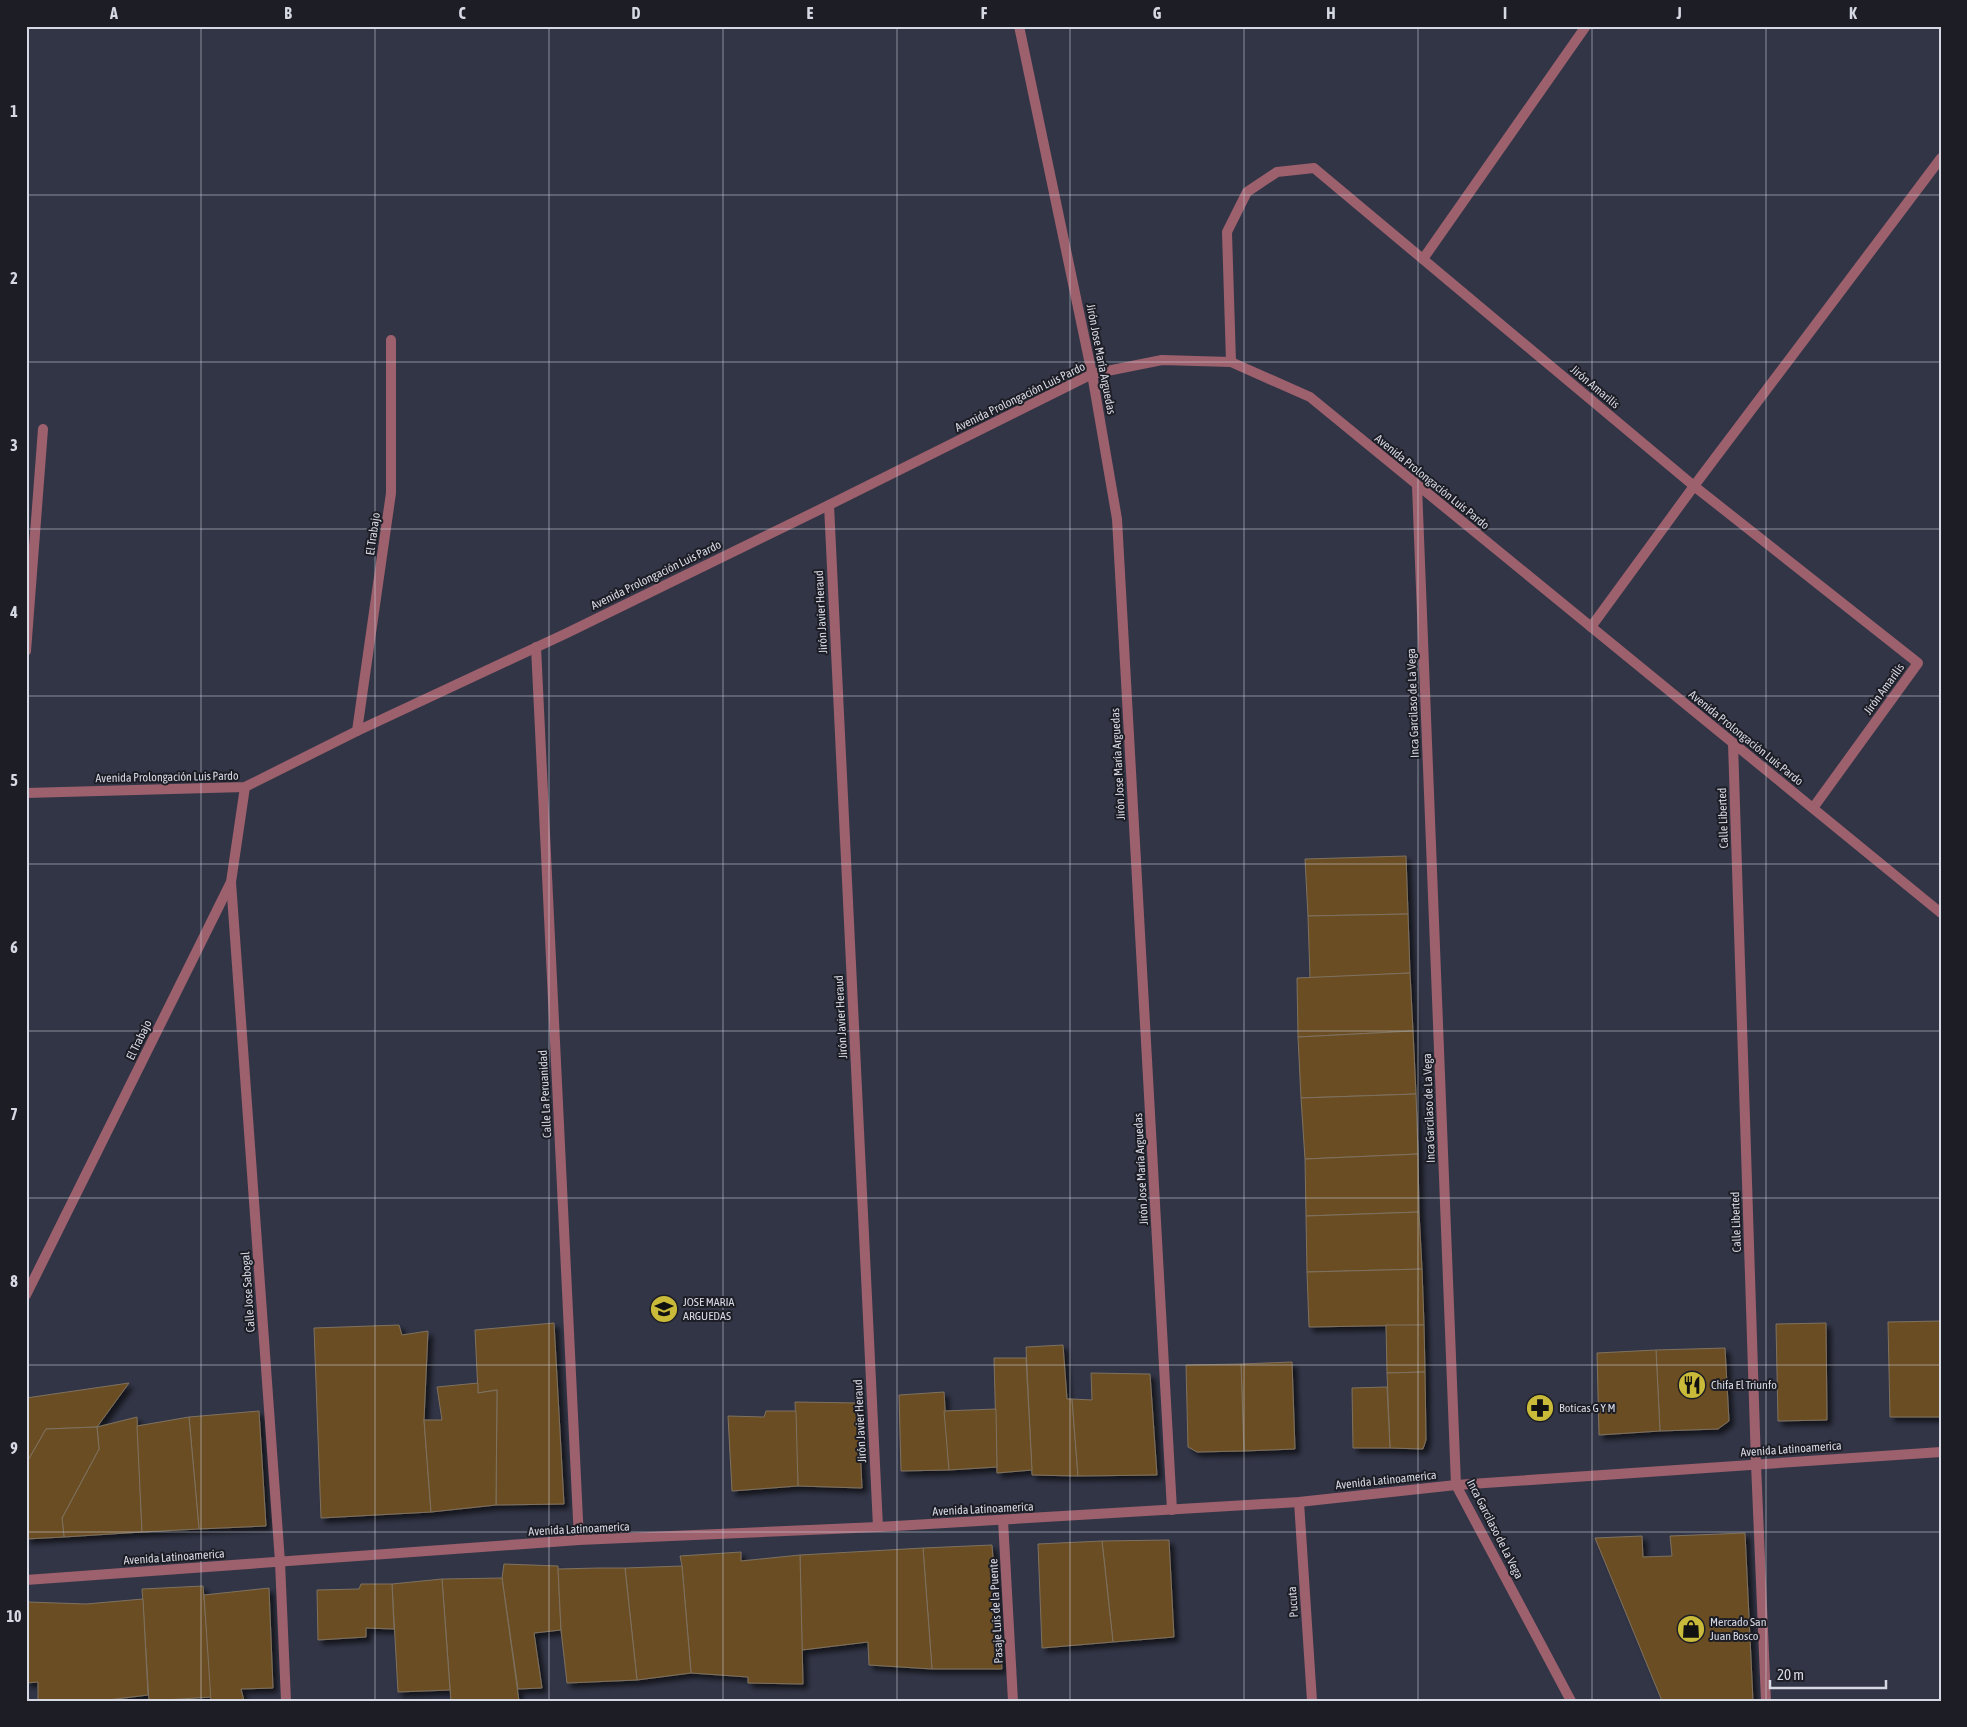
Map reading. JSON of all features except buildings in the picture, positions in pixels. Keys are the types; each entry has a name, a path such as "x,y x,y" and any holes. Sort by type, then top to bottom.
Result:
{"street":[{"name":"Jirón Jose María Arguedas","path":"1019,26 1092,374 1116,519 1172,1510"},
{"path":"1423,259 1586,26"},
{"path":"1591,627 1694,486 1941,158"},
{"name":"Jirón Amarilis","path":"1231,362 1227,232 1247,192 1277,172 1314,168 1694,486 1918,663 1813,808"},
{"name":"El Trabajo","path":"357,731 391,493 391,340"},
{"name":"Avenida Prolongación Luis Pardo","path":"26,793 245,787 357,731 536,647 829,505 1092,374 1162,360 1231,362 1310,397 1941,913"},
{"path":"26,651 43,429"},
{"name":"Inca Garcilaso de La Vega","path":"1417,486 1456,1485 1571,1701"},
{"name":"Jirón Javier Heraud","path":"829,505 878,1528"},
{"name":"Calle La Peruanidad","path":"536,647 579,1540"},
{"name":"Calle Liberted","path":"1733,743 1756,1464 1766,1701"},
{"name":"El Trabajo","path":"26,1295 231,882 245,787"},
{"name":"Calle Jose Sabogal","path":"231,882 280,1562 286,1701"},
{"name":"Avenida Latinoamerica","path":"26,1580 579,1540 878,1528 1300,1502 1456,1485 1941,1452"},
{"name":"Pucuta","path":"1300,1502 1312,1701"},
{"name":"Pasaje Luis de la Puente","path":"1003,1520 1013,1701"}],"place":[{"name":"JOSE MARIA ARGUEDAS","path":"664,1309"},
{"name":"Chifa El Triunfo","path":"1692,1385"},
{"name":"Boticas G Y M","path":"1540,1408"},
{"name":"Mercado San Juan Bosco","path":"1691,1629"}]}
